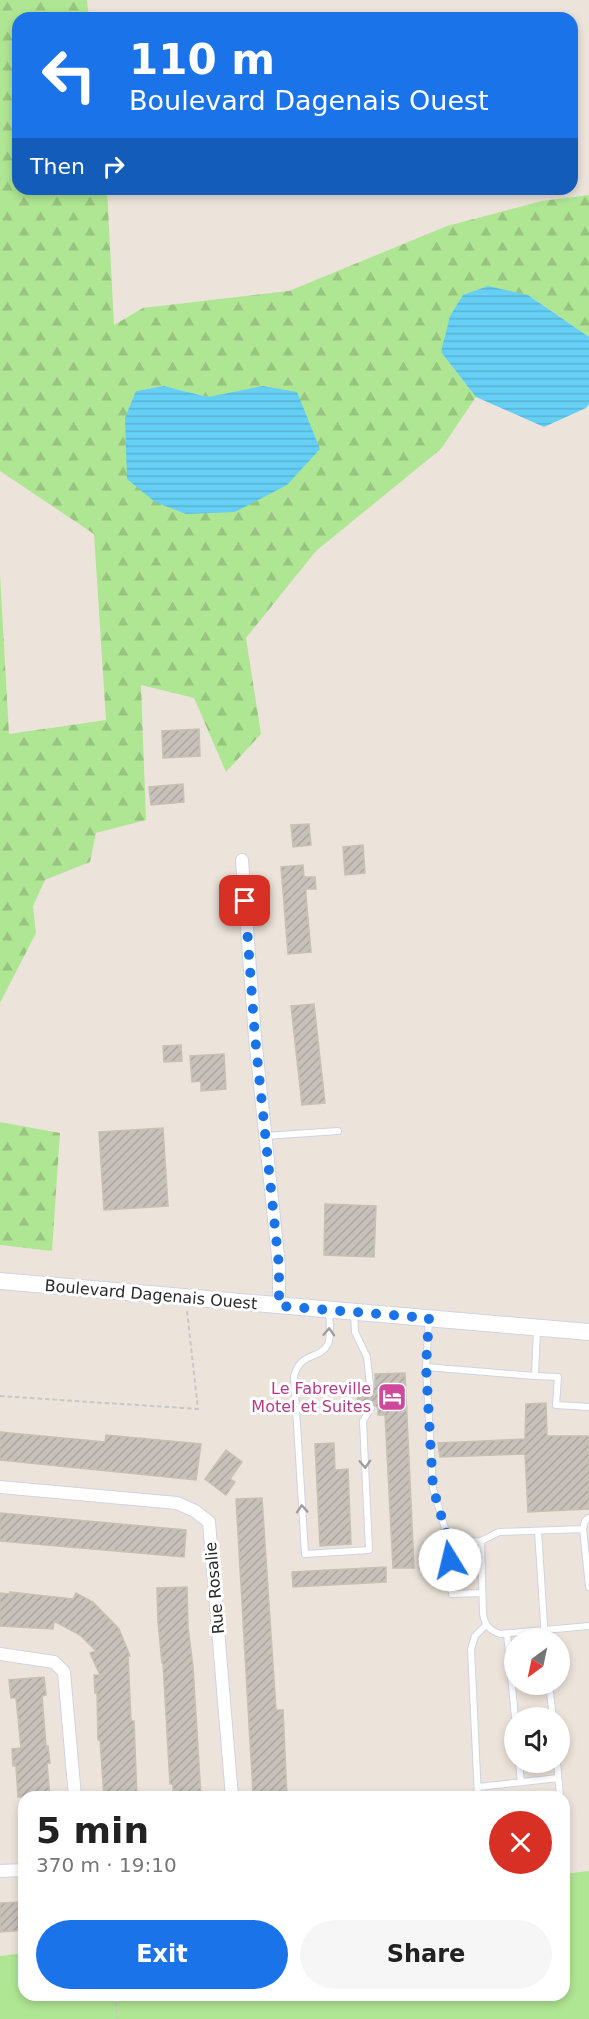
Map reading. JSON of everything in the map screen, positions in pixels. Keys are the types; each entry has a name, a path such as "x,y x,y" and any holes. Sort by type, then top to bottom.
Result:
{"main road":[{"name":"Boulevard Dagenais Ouest","path":"0,1281 589,1332"}],"street":[{"path":"242,860 264,1137 276,1237 279,1306"},
{"name":"Rue Rosalie","path":"0,1487 177,1503 195,1511 209,1522 231,1791"},
{"path":"0,1654 54,1662 64,1672 74,1791"},
{"path":"0,1871 18,1870"}],"lane":[{"path":"264,1137 338,1131"},
{"path":"329,1310 328,1343 322,1351 303,1359 294,1377 305,1554 369,1550 363,1421 371,1408"},
{"path":"354,1312 355,1332 367,1357 370,1384"},
{"path":"429,1318 426,1366 433,1488 449,1542 452,1594 482,1593"},
{"path":"534,1376 537,1328"},
{"path":"426,1366 558,1377 556,1405 589,1407"},
{"path":"589,1518 585,1521 584,1529 589,1587"},
{"path":"449,1542 481,1541 499,1533 584,1529"},
{"path":"538,1531 546,1629"},
{"path":"481,1541 483,1614 486,1625 495,1632 504,1633"},
{"path":"478,1791 471,1649 475,1636 486,1625"},
{"path":"557,1629 589,1626"},
{"path":"520,1773 521,1782"},
{"path":"558,1773 559,1791"},
{"path":"478,1787 558,1778"}],"path":[{"path":"0,1396 198,1409 186,1297"},
{"path":"116,2001 117,2019"}],"green space":[{"path":"0,0 87,0 88,12 12,12 12,195 107,195 114,325 143,308 289,291 447,226 542,201 589,195 589,337 528,295 441,352 476,397 441,449 316,551 246,638 261,734 226,772 194,698 141,685 146,820 96,833 90,862 45,880 33,906 36,933 0,1003 0,574 9,734 106,720 94,534 0,471","holes":["164,386 208,397 136,391"]},
{"path":"0,1122 60,1133 52,1251 0,1245"},
{"path":"589,1871 589,2019 0,2019 0,1956 18,1954 18,2001 570,2001 570,1873"}],"water":[{"path":"488,286 528,295 589,337 589,404 586,408 544,427 476,397 441,352 450,316 463,295"},
{"path":"164,386 208,397 263,386 297,392 320,449 287,485 235,512 186,514 155,502 127,479 125,418 136,391"}],"building":[{"path":"199,729 200,756 163,758 162,731"},
{"path":"183,784 184,802 151,805 149,787"},
{"path":"309,824 311,845 293,847 291,825"},
{"path":"363,845 365,873 345,875 343,847"},
{"path":"303,865 304,877 315,877 316,889 306,889 311,952 288,954 281,867"},
{"path":"314,1004 325,1103 302,1105 291,1006"},
{"path":"181,1045 182,1061 164,1062 163,1046"},
{"path":"224,1054 226,1089 201,1091 201,1081 192,1082 190,1056"},
{"path":"163,1128 168,1206 104,1210 99,1132"},
{"path":"325,1204 376,1206 374,1257 324,1255"},
{"path":"405,1373 414,1568 393,1568 385,1415 378,1415 378,1408 372,1403 365,1408 358,1409 357,1385 365,1385 366,1389 371,1390 375,1387 375,1374"},
{"path":"546,1403 547,1436 589,1436 589,1509 528,1512 525,1454 440,1457 438,1443 525,1439 526,1404"},
{"path":"0,1432 105,1442 106,1435 201,1444 196,1480 0,1460"},
{"path":"334,1443 335,1470 348,1469 351,1544 320,1546 315,1444"},
{"path":"226,1450 242,1462 230,1479 235,1482 226,1495 205,1479"},
{"path":"262,1498 276,1710 283,1710 287,1791 253,1791 236,1499"},
{"path":"0,1513 186,1530 184,1557 0,1541"},
{"path":"386,1567 386,1582 293,1587 292,1572"},
{"path":"187,1587 201,1791 173,1791 173,1784 170,1784 157,1588"},
{"path":"10,1592 73,1599 76,1593 93,1602 119,1629 130,1656 128,1656 131,1721 134,1721 137,1791 104,1791 94,1675 100,1675 90,1653 96,1651 80,1635 54,1621 53,1629 0,1626 0,1593 10,1594"},
{"path":"44,1677 46,1695 42,1696 46,1746 48,1746 50,1763 47,1763 49,1791 18,1791 18,1797 16,1766 13,1766 12,1749 21,1748 16,1698 11,1698 9,1680"},
{"path":"18,1902 18,1930 0,1932 0,1903"}],"place":[{"name":"Le Fabreville Motel et Suites","path":"392,1397"}],"route":[{"path":"245,901 264,1137 279,1266 279,1306 429,1318 426,1366 433,1488 449,1542 450,1560"}]}
